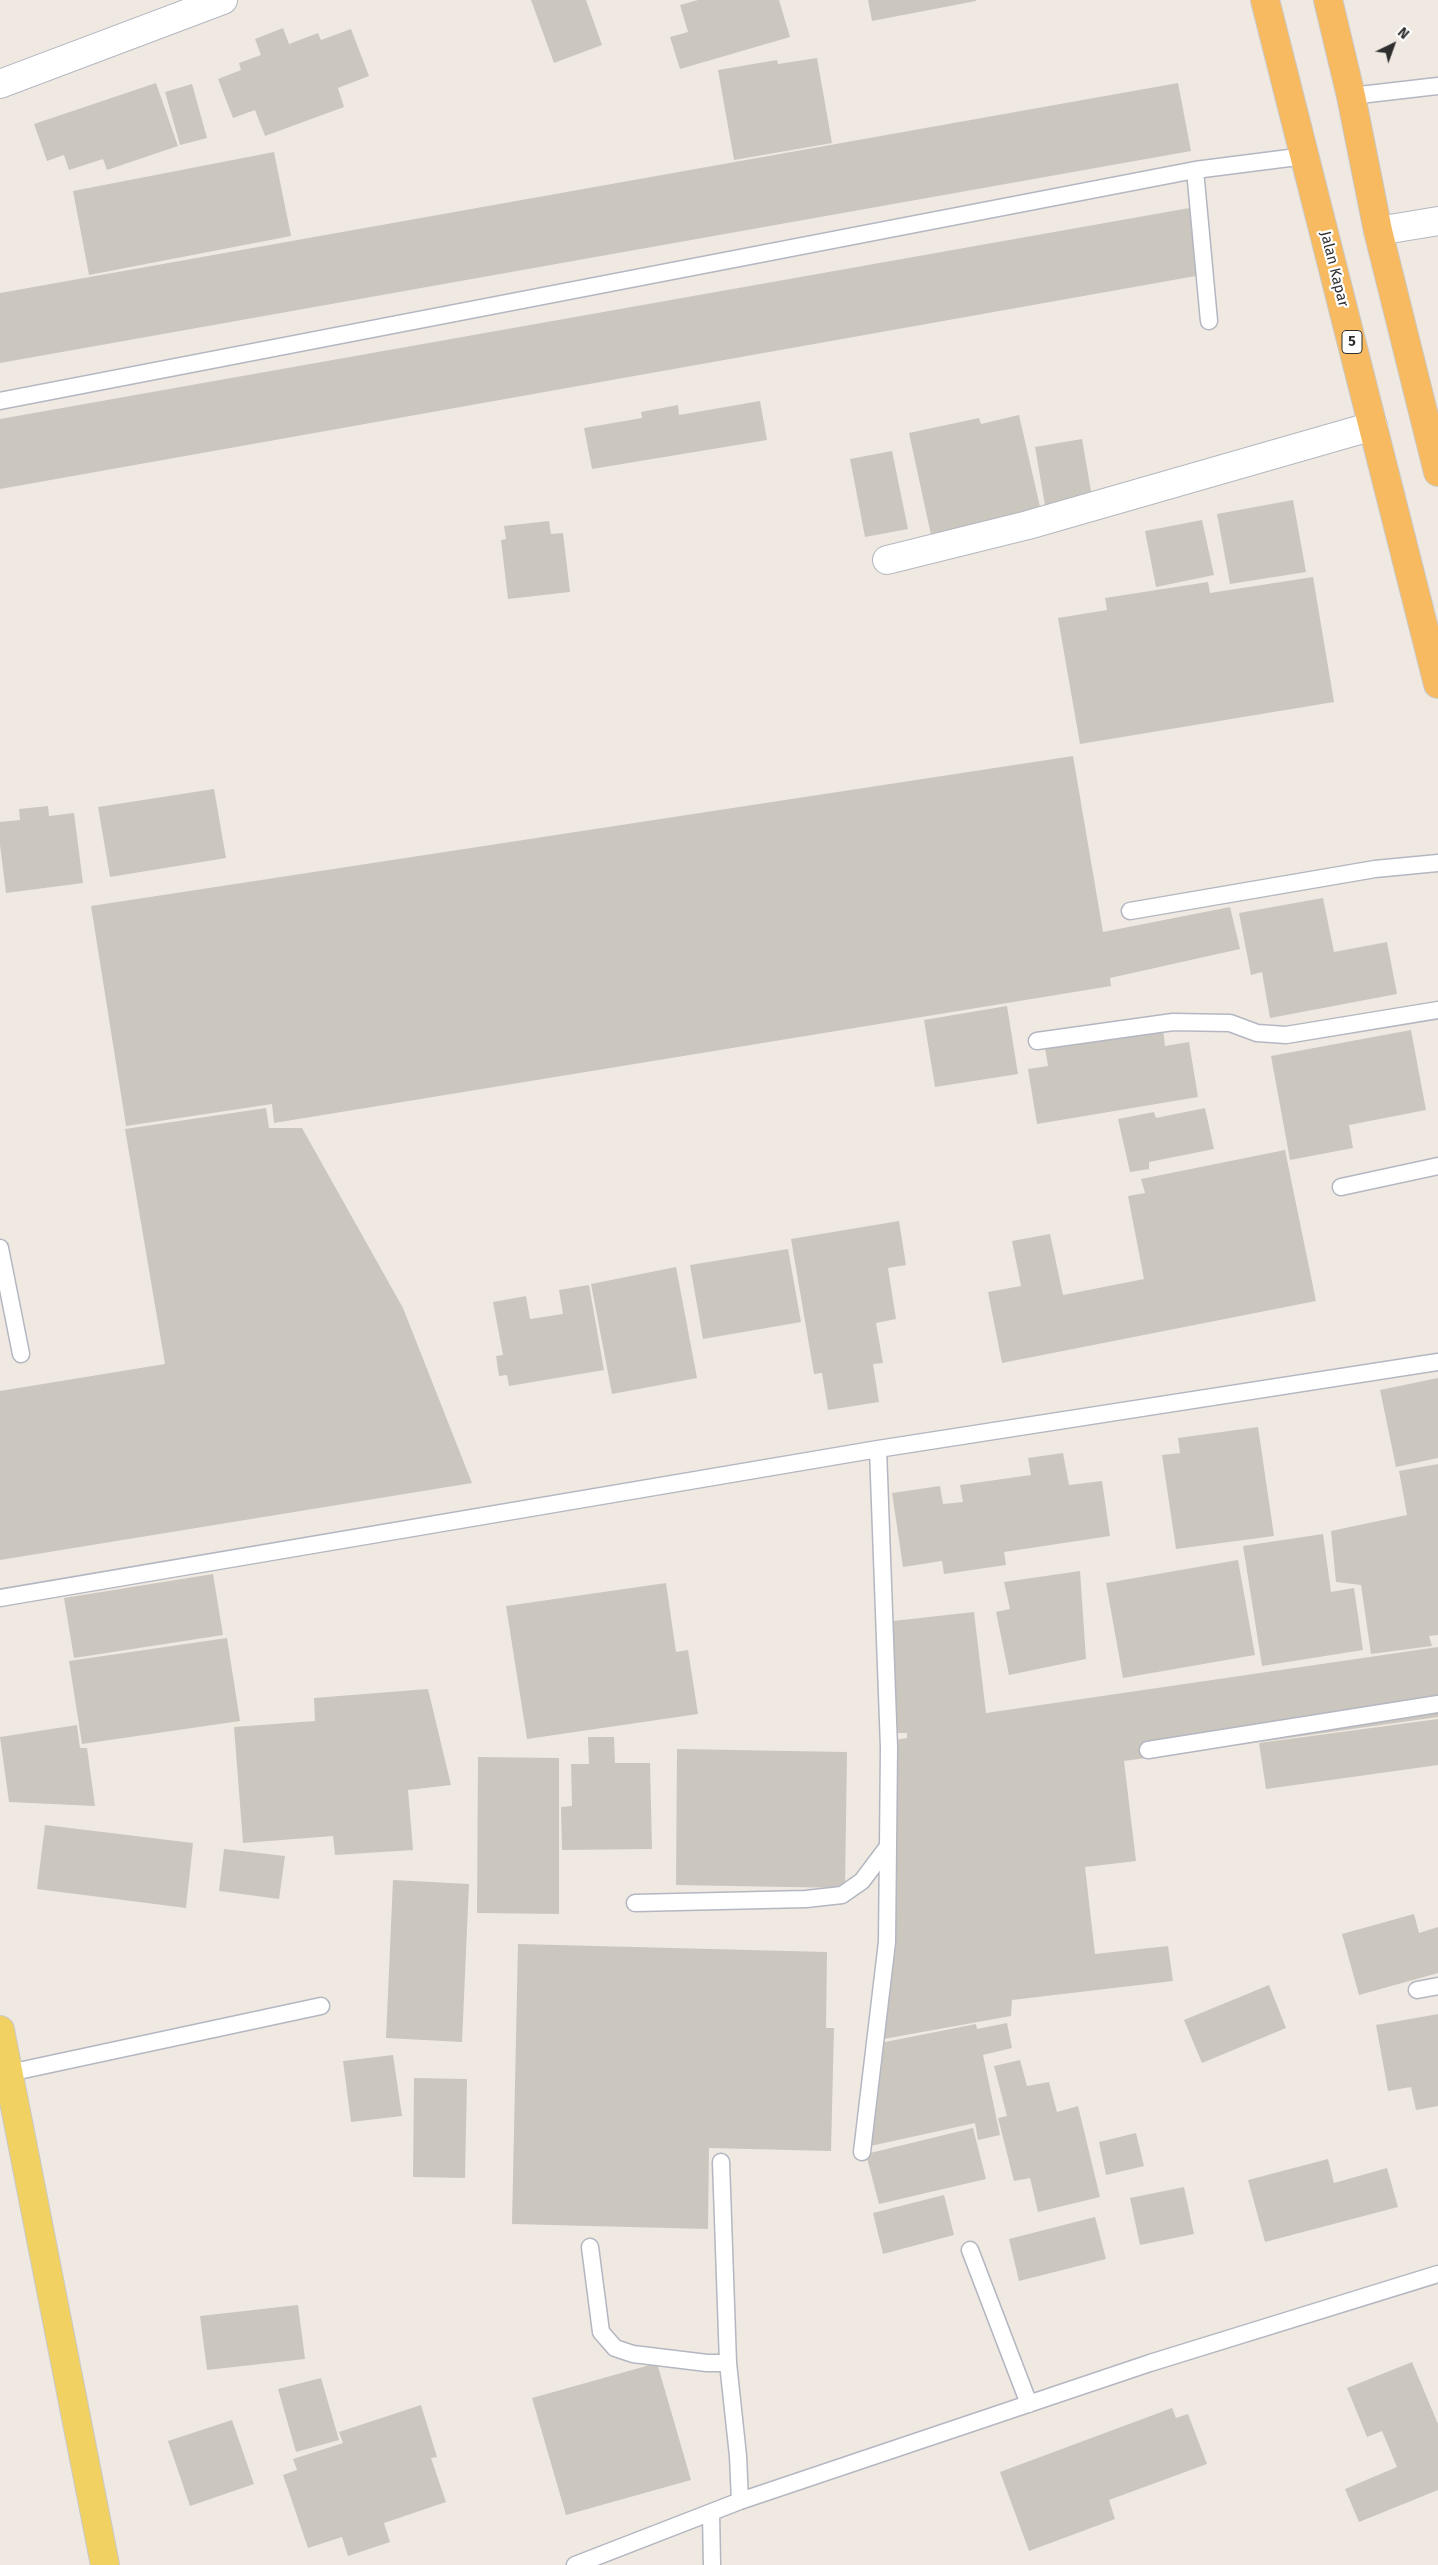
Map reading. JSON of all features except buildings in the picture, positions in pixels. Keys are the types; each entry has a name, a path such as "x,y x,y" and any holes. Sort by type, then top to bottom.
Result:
{"highway":[{"name":"Jalan Kapar","path":"1265,0 1438,684"},
{"path":"1328,0 1351,96 1378,231 1430,410 1438,472"}],"main road":[{"path":"0,2030 105,2565"}],"street":[{"path":"0,84 223,0"},
{"path":"1378,231 1438,221"},
{"path":"887,560 1073,512 1373,426"}],"lane":[{"path":"1351,96 1438,86"},
{"path":"0,401 1196,170 1305,156"},
{"path":"1196,170 1210,321"},
{"path":"1130,911 1375,869 1438,863"},
{"path":"1037,1041 1173,1022 1230,1024 1257,1033 1286,1036 1438,1010"},
{"path":"1341,1187 1438,1166"},
{"path":"0,1248 20,1354"},
{"path":"0,1598 878,1449 1438,1362"},
{"path":"862,2152 887,1942 886,1849 889,1748 878,1449"},
{"path":"1148,1750 1438,1704"},
{"path":"635,1903 806,1899 842,1896 862,1881 886,1849"},
{"path":"1417,1990 1438,1986"},
{"path":"9,2073 321,2006"},
{"path":"721,2162 728,2362 738,2456 740,2501"},
{"path":"590,2247 601,2332 615,2348 633,2354 707,2363 728,2362"},
{"path":"970,2250 1029,2404"},
{"path":"575,2565 740,2501 1150,2364 1438,2274"},
{"path":"711,2513 712,2565"}]}
